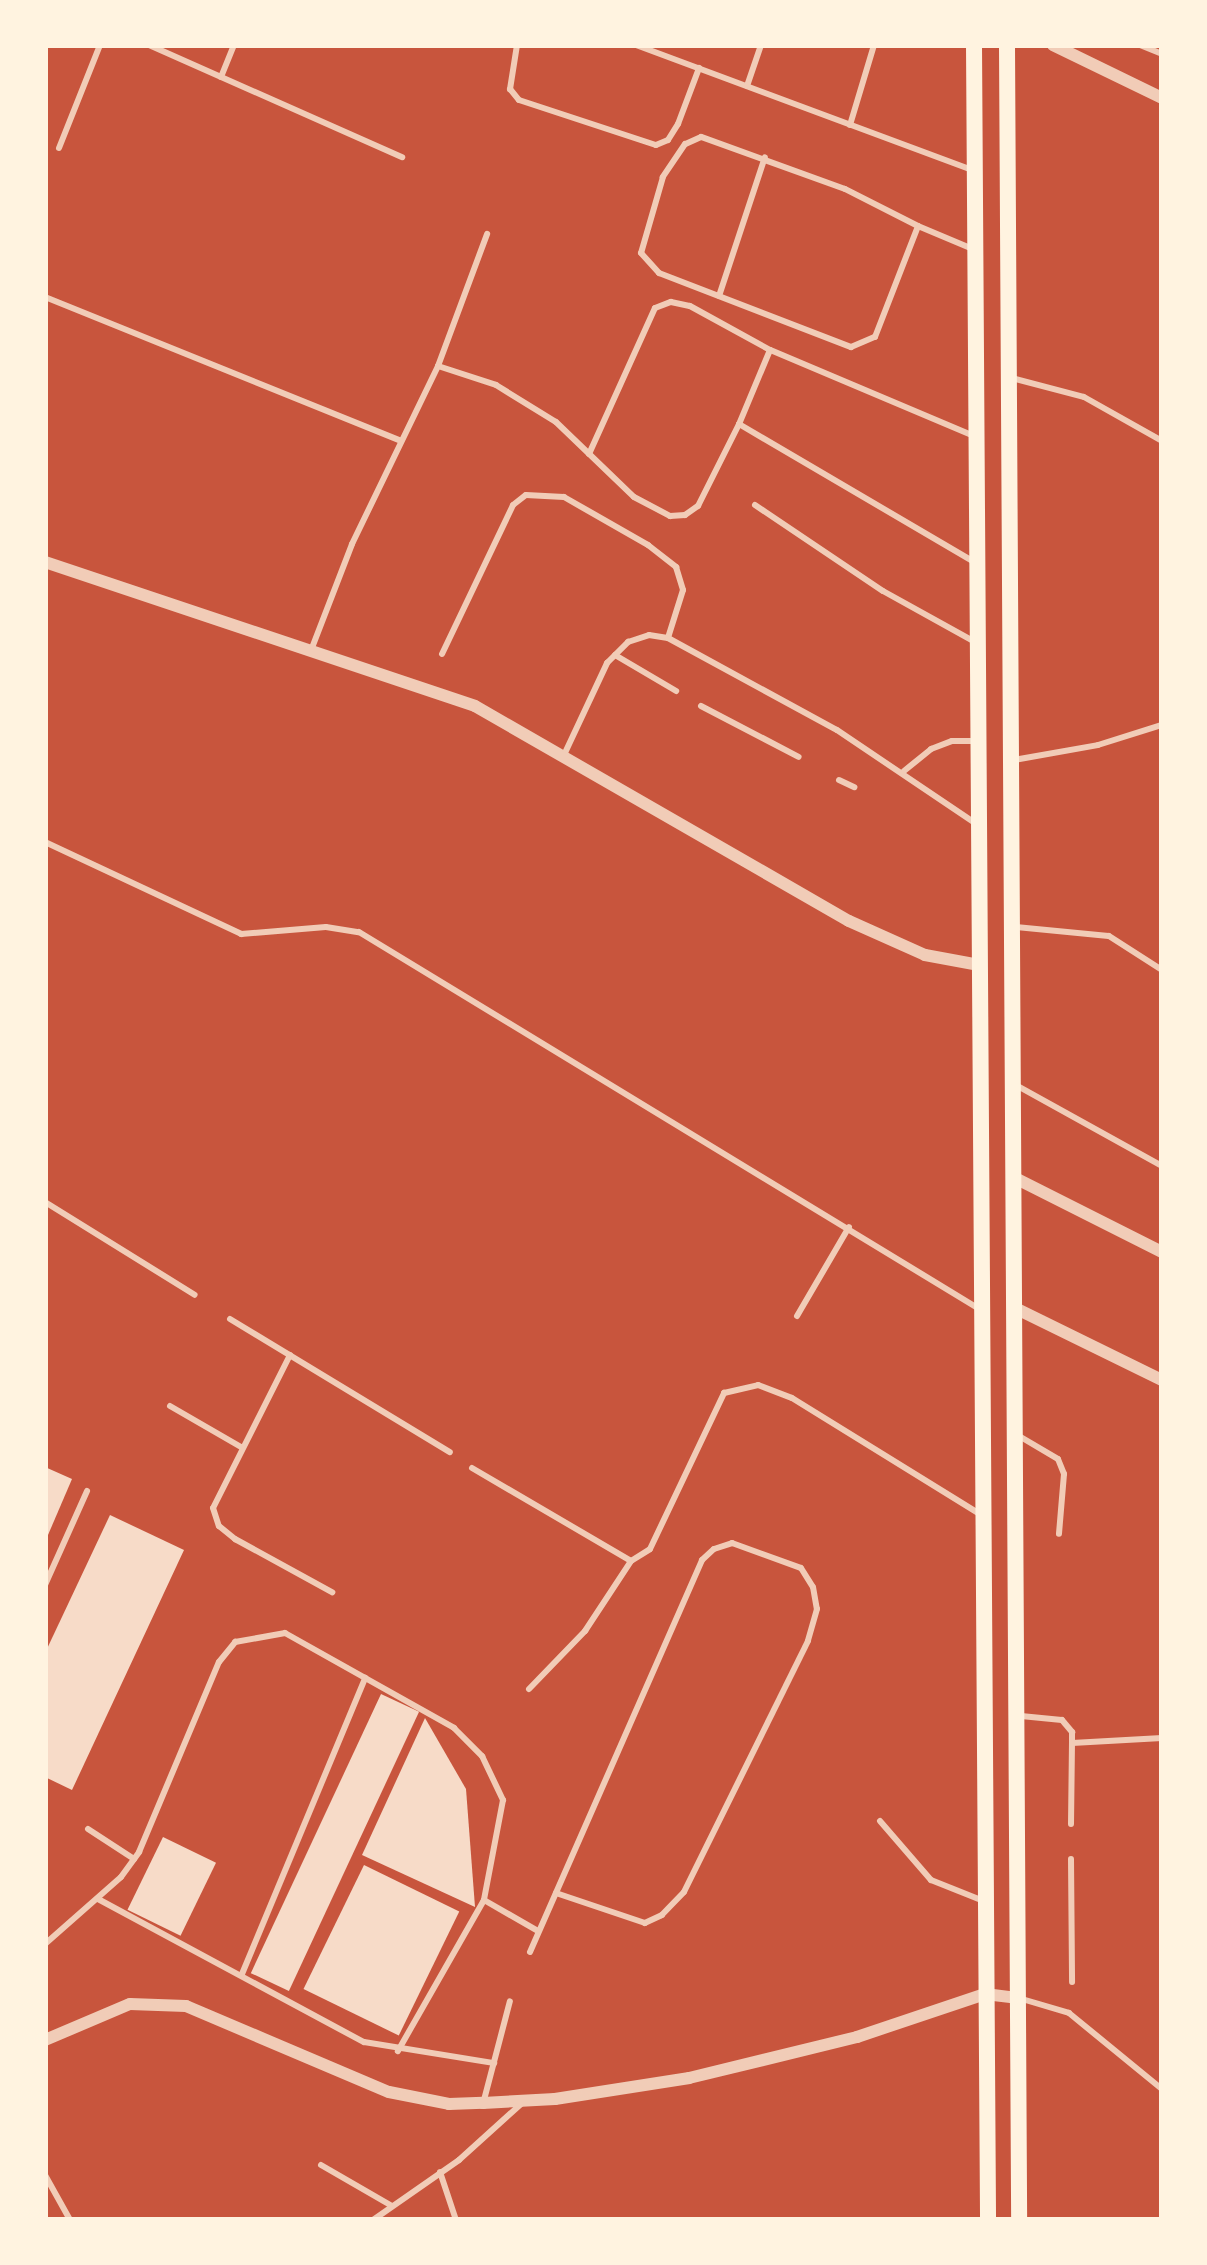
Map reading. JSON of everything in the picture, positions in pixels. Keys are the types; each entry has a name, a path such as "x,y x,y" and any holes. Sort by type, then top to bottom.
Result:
{"main road":[{"path":"974,45 988,2220"},
{"path":"1007,45 1019,2220"},
{"path":"978,639 1008,633"},
{"path":"979,965 1010,965"}],"street":[{"path":"1053,45 1162,98"},
{"path":"45,562 460,700 849,921 925,955 979,965"},
{"path":"1012,1177 1162,1252"},
{"path":"1013,1307 1162,1380"},
{"path":"45,2040 130,2004 186,2006 389,2092 449,2104 484,2103 689,2078 857,2037 985,1994 1017,1998"}],"lane":[{"path":"58,148 100,45"},
{"path":"148,45 402,157"},
{"path":"177,57 182,45"},
{"path":"220,76 234,45"},
{"path":"517,45 510,89 519,100 656,145 668,140 678,124 699,68"},
{"path":"636,45 975,171"},
{"path":"747,86 761,45"},
{"path":"850,125 874,45"},
{"path":"1140,45 1162,54"},
{"path":"918,226 875,337 851,347 646,265 641,237 663,177 685,144 701,137 718,139 882,205 976,250"},
{"path":"719,296 765,157"},
{"path":"310,653 352,544 438,367 487,234"},
{"path":"45,297 401,441"},
{"path":"589,454 655,308 670,302 690,306 770,350 977,438"},
{"path":"438,367 496,386 556,422 634,496 670,516 685,515 698,506 770,350"},
{"path":"1008,377 1084,397 1162,441"},
{"path":"739,424 978,564"},
{"path":"442,654 513,505 526,495 564,497 648,545 676,567 683,590 668,638"},
{"path":"755,506 884,591 978,639"},
{"path":"564,755 614,656 628,642 649,635 668,638 904,771 977,825"},
{"path":"614,656 676,691"},
{"path":"701,706 799,757"},
{"path":"1010,761 1098,745 1162,725"},
{"path":"904,771 932,749 952,741 977,741"},
{"path":"839,780 854,787"},
{"path":"45,842 241,934 326,927 358,932 979,1309"},
{"path":"1010,926 1108,935 1162,970"},
{"path":"1011,1082 1162,1166"},
{"path":"45,1202 195,1295"},
{"path":"797,1316 849,1227"},
{"path":"230,1319 450,1452"},
{"path":"290,1355 217,1490 213,1508 219,1526 332,1592"},
{"path":"529,1689 586,1631 631,1561 650,1549 709,1415 724,1393 738,1387 758,1385 792,1398 981,1515"},
{"path":"170,1406 241,1447"},
{"path":"1015,1434 1058,1459 1064,1474 1059,1534"},
{"path":"472,1468 631,1561"},
{"path":"45,1585 87,1491"},
{"path":"530,1952 702,1560 714,1549 732,1543 801,1568 813,1587 817,1609 808,1641 683,1892 662,1915 645,1923 556,1893"},
{"path":"45,1944 134,1859 218,1661 235,1642 285,1633 454,1728 493,1774 503,1800 484,1900 398,2051"},
{"path":"242,1974 365,1678"},
{"path":"1016,1716 1062,1720 1072,1732 1071,1824"},
{"path":"1072,1743 1162,1738"},
{"path":"880,1821 931,1880 985,1901"},
{"path":"88,1829 134,1859"},
{"path":"1071,1859 1072,1982"},
{"path":"98,1898 364,2042 398,2051 494,2062"},
{"path":"484,1900 538,1931"},
{"path":"1017,1998 1047,2002 1069,2013 1162,2089"},
{"path":"484,2103 510,2001"},
{"path":"373,2220 525,2101"},
{"path":"321,2165 392,2206"},
{"path":"440,2172 456,2220"},
{"path":"45,2175 70,2220"}],"building":[{"path":"45,1467 72,1479 45,1542"},
{"path":"110,1515 184,1550 72,1790 45,1777 45,1653"},
{"path":"381,1694 419,1712 289,1991 251,1973"},
{"path":"425,1718 466,1789 475,1907 362,1855"},
{"path":"163,1837 216,1863 181,1936 127,1910"},
{"path":"364,1865 459,1911 399,2036 304,1989"}]}
